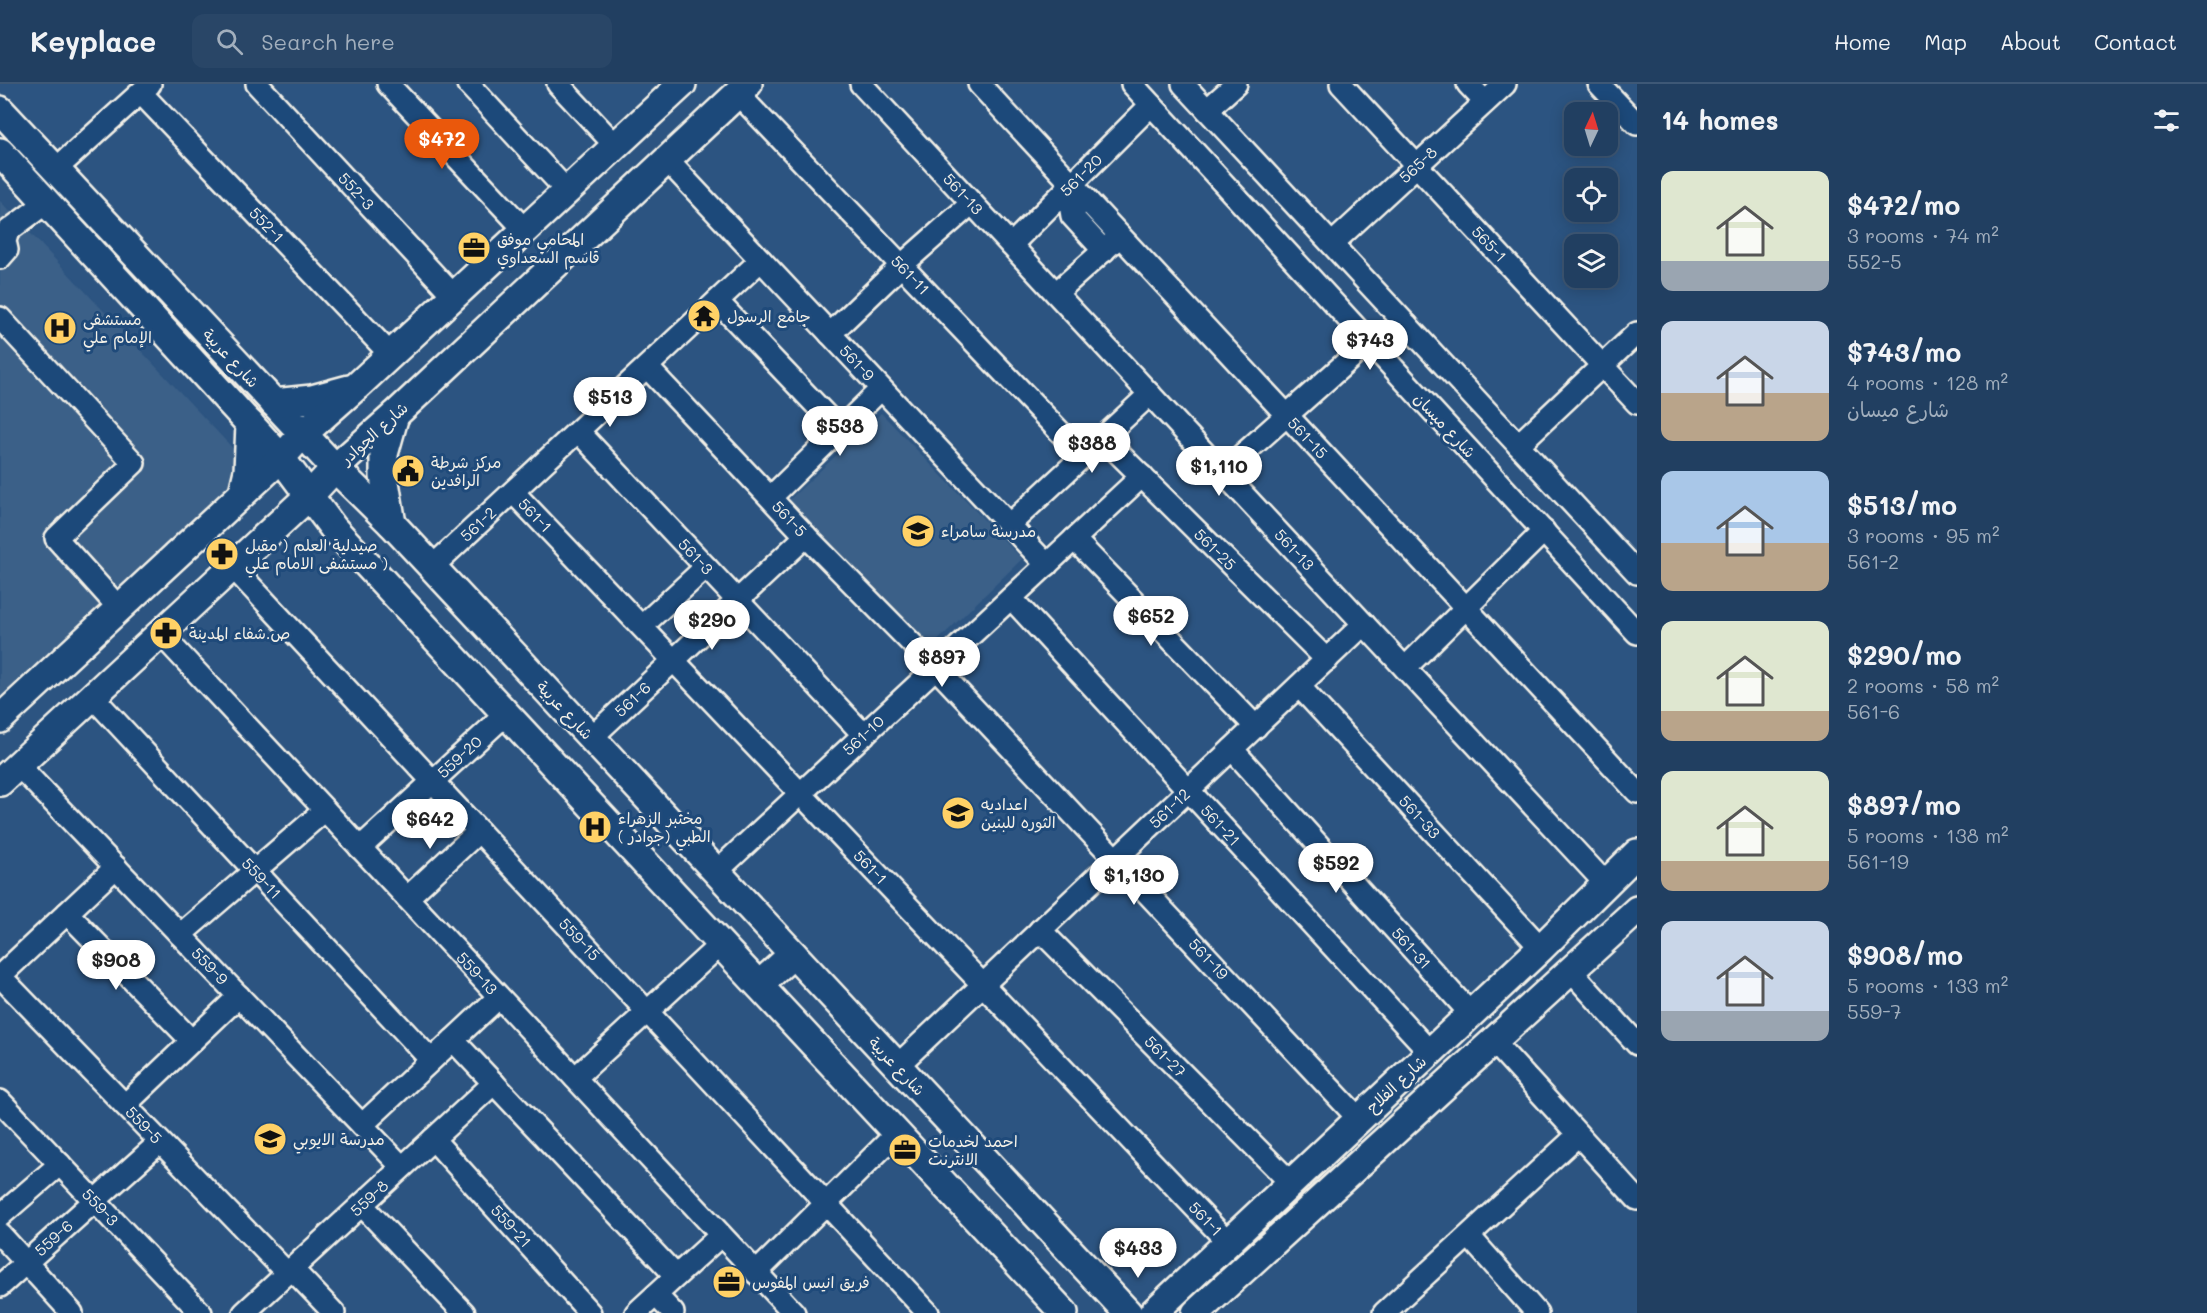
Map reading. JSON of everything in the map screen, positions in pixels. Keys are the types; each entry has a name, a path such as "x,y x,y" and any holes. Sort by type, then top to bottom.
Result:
{"main road":[{"path":"0,719 282,458 303,434 682,84"},
{"name":"شارع الچوادر","path":"9,773 310,495 335,468 743,89"},
{"name":"شارع عربية","path":"0,110 335,468 392,524 1128,1313"},
{"path":"647,117 672,156"},
{"name":"شارع عربية","path":"0,152 282,458 334,529 1064,1313"},
{"path":"274,403 312,399 356,387"},
{"path":"392,524 384,476 384,454 394,415"},
{"path":"243,492 248,471 250,424"},
{"path":"266,534 288,528 314,526 334,529"},
{"name":"شارع الفلاح","path":"1161,1305 1541,948 1637,853"},
{"name":"شارع الفلاح","path":"1196,1313 1493,1041 1635,917"},
{"path":"759,985 793,954"},
{"path":"1106,1289 1132,1301 1154,1302 1161,1305"}],"street":[{"name":"552-3","path":"257,84 454,296"},
{"path":"388,84 525,230"},
{"path":"468,84 567,191"},
{"path":"558,84 616,146"},
{"name":"561-13","path":"861,84 1605,883"},
{"name":"561-15","path":"979,84 1637,792"},
{"name":"شارع ميسان","path":"1132,84 1637,633"},
{"path":"1183,84 1637,573"},
{"path":"1207,110 1236,84"},
{"name":"565-1","path":"1341,84 1637,403"},
{"path":"1468,84 1485,102"},
{"name":"565-8","path":"1332,244 1504,84"},
{"path":"1599,84 1637,124"},
{"path":"56,170 146,88"},
{"name":"552-1","path":"146,88 391,355"},
{"name":"561-11","path":"743,89 902,265 1083,456"},
{"name":"561-20","path":"1011,245 1080,192 1151,105"},
{"name":"561-9","path":"672,156 761,260 1047,565"},
{"path":"1080,192 1071,210 1072,216 1104,251"},
{"path":"2,245 8,231 47,202"},
{"path":"830,334 902,265 972,203"},
{"path":"1056,293 1120,236"},
{"name":"561-2","path":"432,567 761,260"},
{"path":"717,301 840,430"},
{"path":"0,318 134,463 56,538 119,608"},
{"path":"1223,472 1287,415 1407,324"},
{"path":"1518,445 1637,333"},
{"name":"561-5","path":"647,367 806,536 936,668"},
{"path":"771,497 881,389"},
{"path":"1009,525 1150,394"},
{"name":"561-3","path":"578,431 864,735"},
{"name":"561-25","path":"1103,438 1327,660"},
{"name":"561-10","path":"716,872 1142,476"},
{"name":"561-1","path":"513,492 1228,1242"},
{"path":"1405,668 1544,531"},
{"name":"561-6","path":"591,738 806,536"},
{"path":"1074,539 1256,727"},
{"name":"559-15","path":"232,566 928,1313"},
{"path":"642,626 706,567"},
{"name":"561-21","path":"1011,598 1430,1052"},
{"name":"561-12","path":"897,1066 1364,624"},
{"name":"559-13","path":"160,633 794,1313"},
{"name":"561-19","path":"936,668 1359,1119"},
{"name":"561-33","path":"1299,686 1541,948"},
{"name":"559-11","path":"92,696 431,1060"},
{"name":"559-20","path":"360,848 506,714"},
{"name":"561-31","path":"1232,749 1470,1013"},
{"name":"559-9","path":"9,773 116,867 402,1167"},
{"path":"180,935 325,810"},
{"path":"407,898 479,831"},
{"path":"0,976 116,867"},
{"path":"67,913 192,1041"},
{"name":"561-27","path":"1040,930 1292,1184"},
{"path":"574,1078 721,944"},
{"path":"1571,971 1637,1044"},
{"name":"559-5","path":"0,976 160,1142 334,1313"},
{"path":"125,1105 239,996"},
{"path":"362,1125 500,997"},
{"path":"453,1040 676,1276"},
{"path":"1493,1041 1637,1199"},
{"name":"559-8","path":"244,1313 494,1083"},
{"name":"559-3","path":"0,1101 201,1313"},
{"path":"756,1273 897,1133"},
{"path":"1394,1310 1469,1236 1578,1135"},
{"name":"559-21","path":"433,1139 590,1313"},
{"name":"559-6","path":"0,1286 160,1142"},
{"path":"0,1216 60,1164"},
{"path":"362,1205 464,1313"},
{"path":"0,1234 72,1313"},
{"path":"636,1313 721,1235"},
{"path":"1469,1236 1537,1313"},
{"path":"656,1295 673,1313"}],"shaded area":[{"name":"مستشفى الإمام علي","path":"0,201 239,455 236,485 0,704"},
{"path":"881,413 1022,559 930,648 788,501"}],"place":[{"name":"المحامي موفق قاسم السعداوي","path":"474,248"},
{"name":"جامع الرسول","path":"704,316"},
{"name":"مستشفى الإمام علي","path":"60,328"},
{"name":"مركز شرطة الرافدين","path":"408,471"},
{"name":"مدرسة سامراء","path":"918,531"},
{"name":"صيدلية العلم ( مقبل مستشفى الامام علي )","path":"222,554"},
{"name":"ص.شفاء المدينة","path":"166,633"},
{"name":"اعداديه الثوره للبنين","path":"958,813"},
{"name":"مختبر الزهراء الطبي (جوادر )","path":"595,827"},
{"name":"مدرسة الايوبي","path":"270,1139"},
{"name":"احمد لخدمات الانترنت","path":"905,1150"},
{"name":"فريق انيس المفوس","path":"729,1282"}]}
